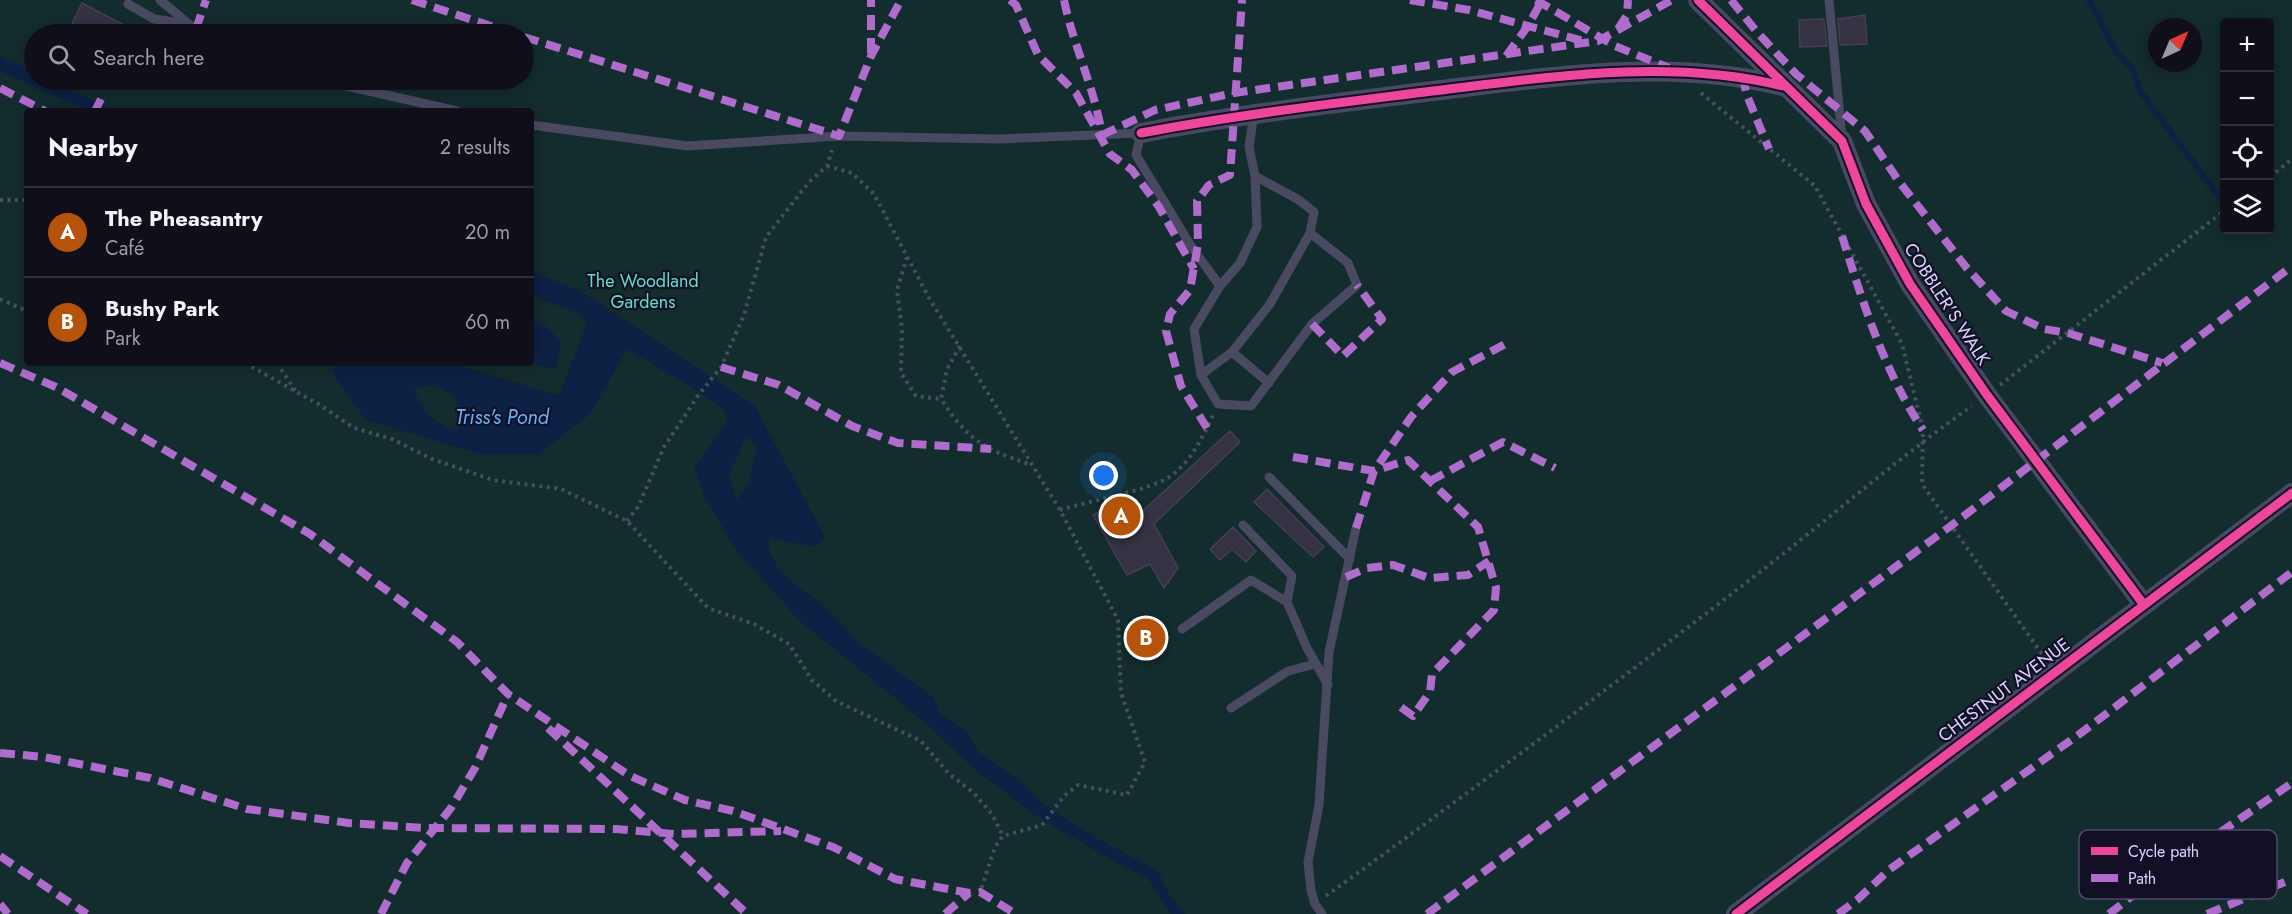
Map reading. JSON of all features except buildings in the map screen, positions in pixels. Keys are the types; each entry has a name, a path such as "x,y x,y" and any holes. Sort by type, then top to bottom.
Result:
{"street":[{"name":"COBBLER'S WALK","path":"1698,0 1783,86 1842,141 1866,204 1910,284 1987,395 2144,605"},
{"path":"1141,133 1254,113 1538,78 1638,71 1743,76 1783,86"},
{"name":"CHESTNUT AVENUE","path":"1736,914 2292,492"}],"lane":[{"path":"160,0 189,24"},
{"path":"1829,0 1842,141"},
{"path":"128,4 147,20 185,24"},
{"path":"161,24 164,20"},
{"path":"364,90 444,108"},
{"path":"1254,113 1249,147 1255,176 1257,227 1240,263 1220,286 1194,329 1201,375 1218,404 1251,406 1312,324 1357,285 1348,262 1310,233"},
{"path":"534,125 688,146 839,136 999,139 1141,133 1136,155 1175,216 1191,246 1220,286"},
{"path":"1201,375 1232,352 1270,304 1310,233 1314,212 1299,200 1255,176"},
{"path":"1232,352 1269,383"},
{"path":"1269,477 1350,559"},
{"path":"1243,525 1292,576 1287,602"},
{"path":"1322,914 1315,904 1308,862 1319,806 1329,652 1356,528"},
{"path":"1182,629 1251,580 1287,602 1315,664 1328,685"},
{"path":"1231,708 1288,671 1315,664"}],"path":[{"path":"1677,73 1815,186 1902,344 1923,440 1922,484 2055,673"},
{"path":"627,521 638,507 664,447 696,398 721,367 744,315 766,237 809,182 827,166 829,156 839,136"},
{"path":"2274,174 2292,159"},
{"path":"827,166 852,173 874,194 929,298 1060,510 1118,620 1121,693 1144,762 1127,795 1078,785 1064,796 1042,825 1004,836 995,847 980,892"},
{"path":"0,200 24,200"},
{"path":"1315,904 1498,771 1751,578 1923,440 1987,395 2220,214"},
{"path":"907,256 897,290 902,329 901,373 916,396 940,399"},
{"path":"0,299 24,309"},
{"path":"960,346 947,369 940,399 960,429 997,453 1030,464"},
{"path":"250,366 354,428 392,439 432,459 493,480 561,489 627,521 708,608 754,624 789,645 812,680 836,701 921,741 949,774 973,792 992,814 1004,836"},
{"path":"279,366 297,393"},
{"path":"1060,510 1131,491 1171,476 1198,446 1218,404"}],"green space":[{"name":"The Woodland Gardens","path":"0,0 2292,0 2292,914 0,914"}],"water":[{"path":"0,56 24,67 24,82 0,71"},
{"path":"42,90 71,90 109,108 81,108"},
{"name":"Triss's Pond","path":"534,272 582,292 754,405 825,537 816,547 769,538 770,553 781,573 820,603 860,644 933,697 940,713 967,731 979,752 1019,780 1042,803 1091,835 1158,871 1170,896 1185,914 1171,914 1148,878 1110,859 1035,815 973,768 927,724 801,622 737,551 704,495 694,468 726,424 725,411 698,391 627,349 590,414 539,454 484,455 366,420 334,375 332,366 460,366 559,396 587,323 577,313 534,296","holes":["434,385 452,395 465,414 456,431 429,415 424,410 414,389","746,436 757,445 749,482 736,501 729,475"]},
{"name":"Triss's Pond","path":"534,320 547,327 561,342 556,369 534,364"}],"waterway":[{"path":"2089,0 2115,50 2132,68 2140,91 2220,198"}],"marked path":[{"path":"198,24 206,0"},
{"path":"412,0 485,24"},
{"path":"871,0 871,53"},
{"path":"534,40 839,136 871,56 901,0"},
{"path":"1010,0 1016,5 1038,55 1076,93 1110,154 1132,170 1159,207 1194,269"},
{"path":"1064,0 1101,129"},
{"path":"1207,428 1181,386 1166,331 1170,314 1190,290 1198,244 1197,201 1209,185 1230,175 1242,0"},
{"path":"1410,0 1469,10 1587,42"},
{"path":"1536,0 1615,46 1669,68"},
{"path":"1506,56 1528,26 1542,0"},
{"path":"1618,29 1627,15 1628,0"},
{"path":"1102,135 1155,110 1234,93 1598,41 1672,0"},
{"path":"1731,0 1796,74 1865,131 1900,183 1966,267 2006,311 2044,329 2068,333 2162,363"},
{"path":"1743,76 1746,93 1769,149"},
{"path":"0,88 39,108"},
{"path":"96,108 101,99"},
{"path":"1842,236 1886,360 1923,430"},
{"path":"1427,914 1952,525 2292,266"},
{"path":"1312,324 1343,356 1382,319 1357,285"},
{"path":"1356,528 1374,471 1411,417 1452,372 1511,341"},
{"path":"0,363 56,387 310,534 457,642 508,694 630,776 685,800 733,811 833,847 895,879 969,893 980,892 1016,914"},
{"path":"721,367 779,385 852,426 898,443 991,449"},
{"path":"1430,481 1503,442 1555,468"},
{"path":"1293,457 1374,471 1408,460 1478,527 1496,588 1494,610 1432,674 1430,692 1413,716 1398,705"},
{"path":"1346,577 1367,568 1393,565 1429,578 1468,575 1489,561"},
{"path":"1838,914 1857,900 1890,869 2081,733 2292,572"},
{"path":"381,914 407,863 451,808 475,768 508,694"},
{"path":"548,728 747,914"},
{"path":"0,753 44,757 150,778 247,809 349,823 425,828 616,829 675,834 781,831"},
{"path":"2224,830 2292,783"},
{"path":"0,856 87,914"},
{"path":"2277,885 2292,879"},
{"path":"945,914 969,893"},
{"path":"2109,914 2128,899"},
{"path":"2207,914 2243,899"},
{"path":"0,904 8,914"}],"cycle path":[{"path":"1698,0 1842,141 1866,204 1910,284 1987,395 2144,605"},
{"path":"1141,133 1318,106 1559,76 1649,71 1694,73 1739,77 1783,86"},
{"path":"1736,914 2292,493"}],"place":[{"name":"The Pheasantry","path":"1121,516"},
{"name":"Bushy Park","path":"1146,638"}]}
